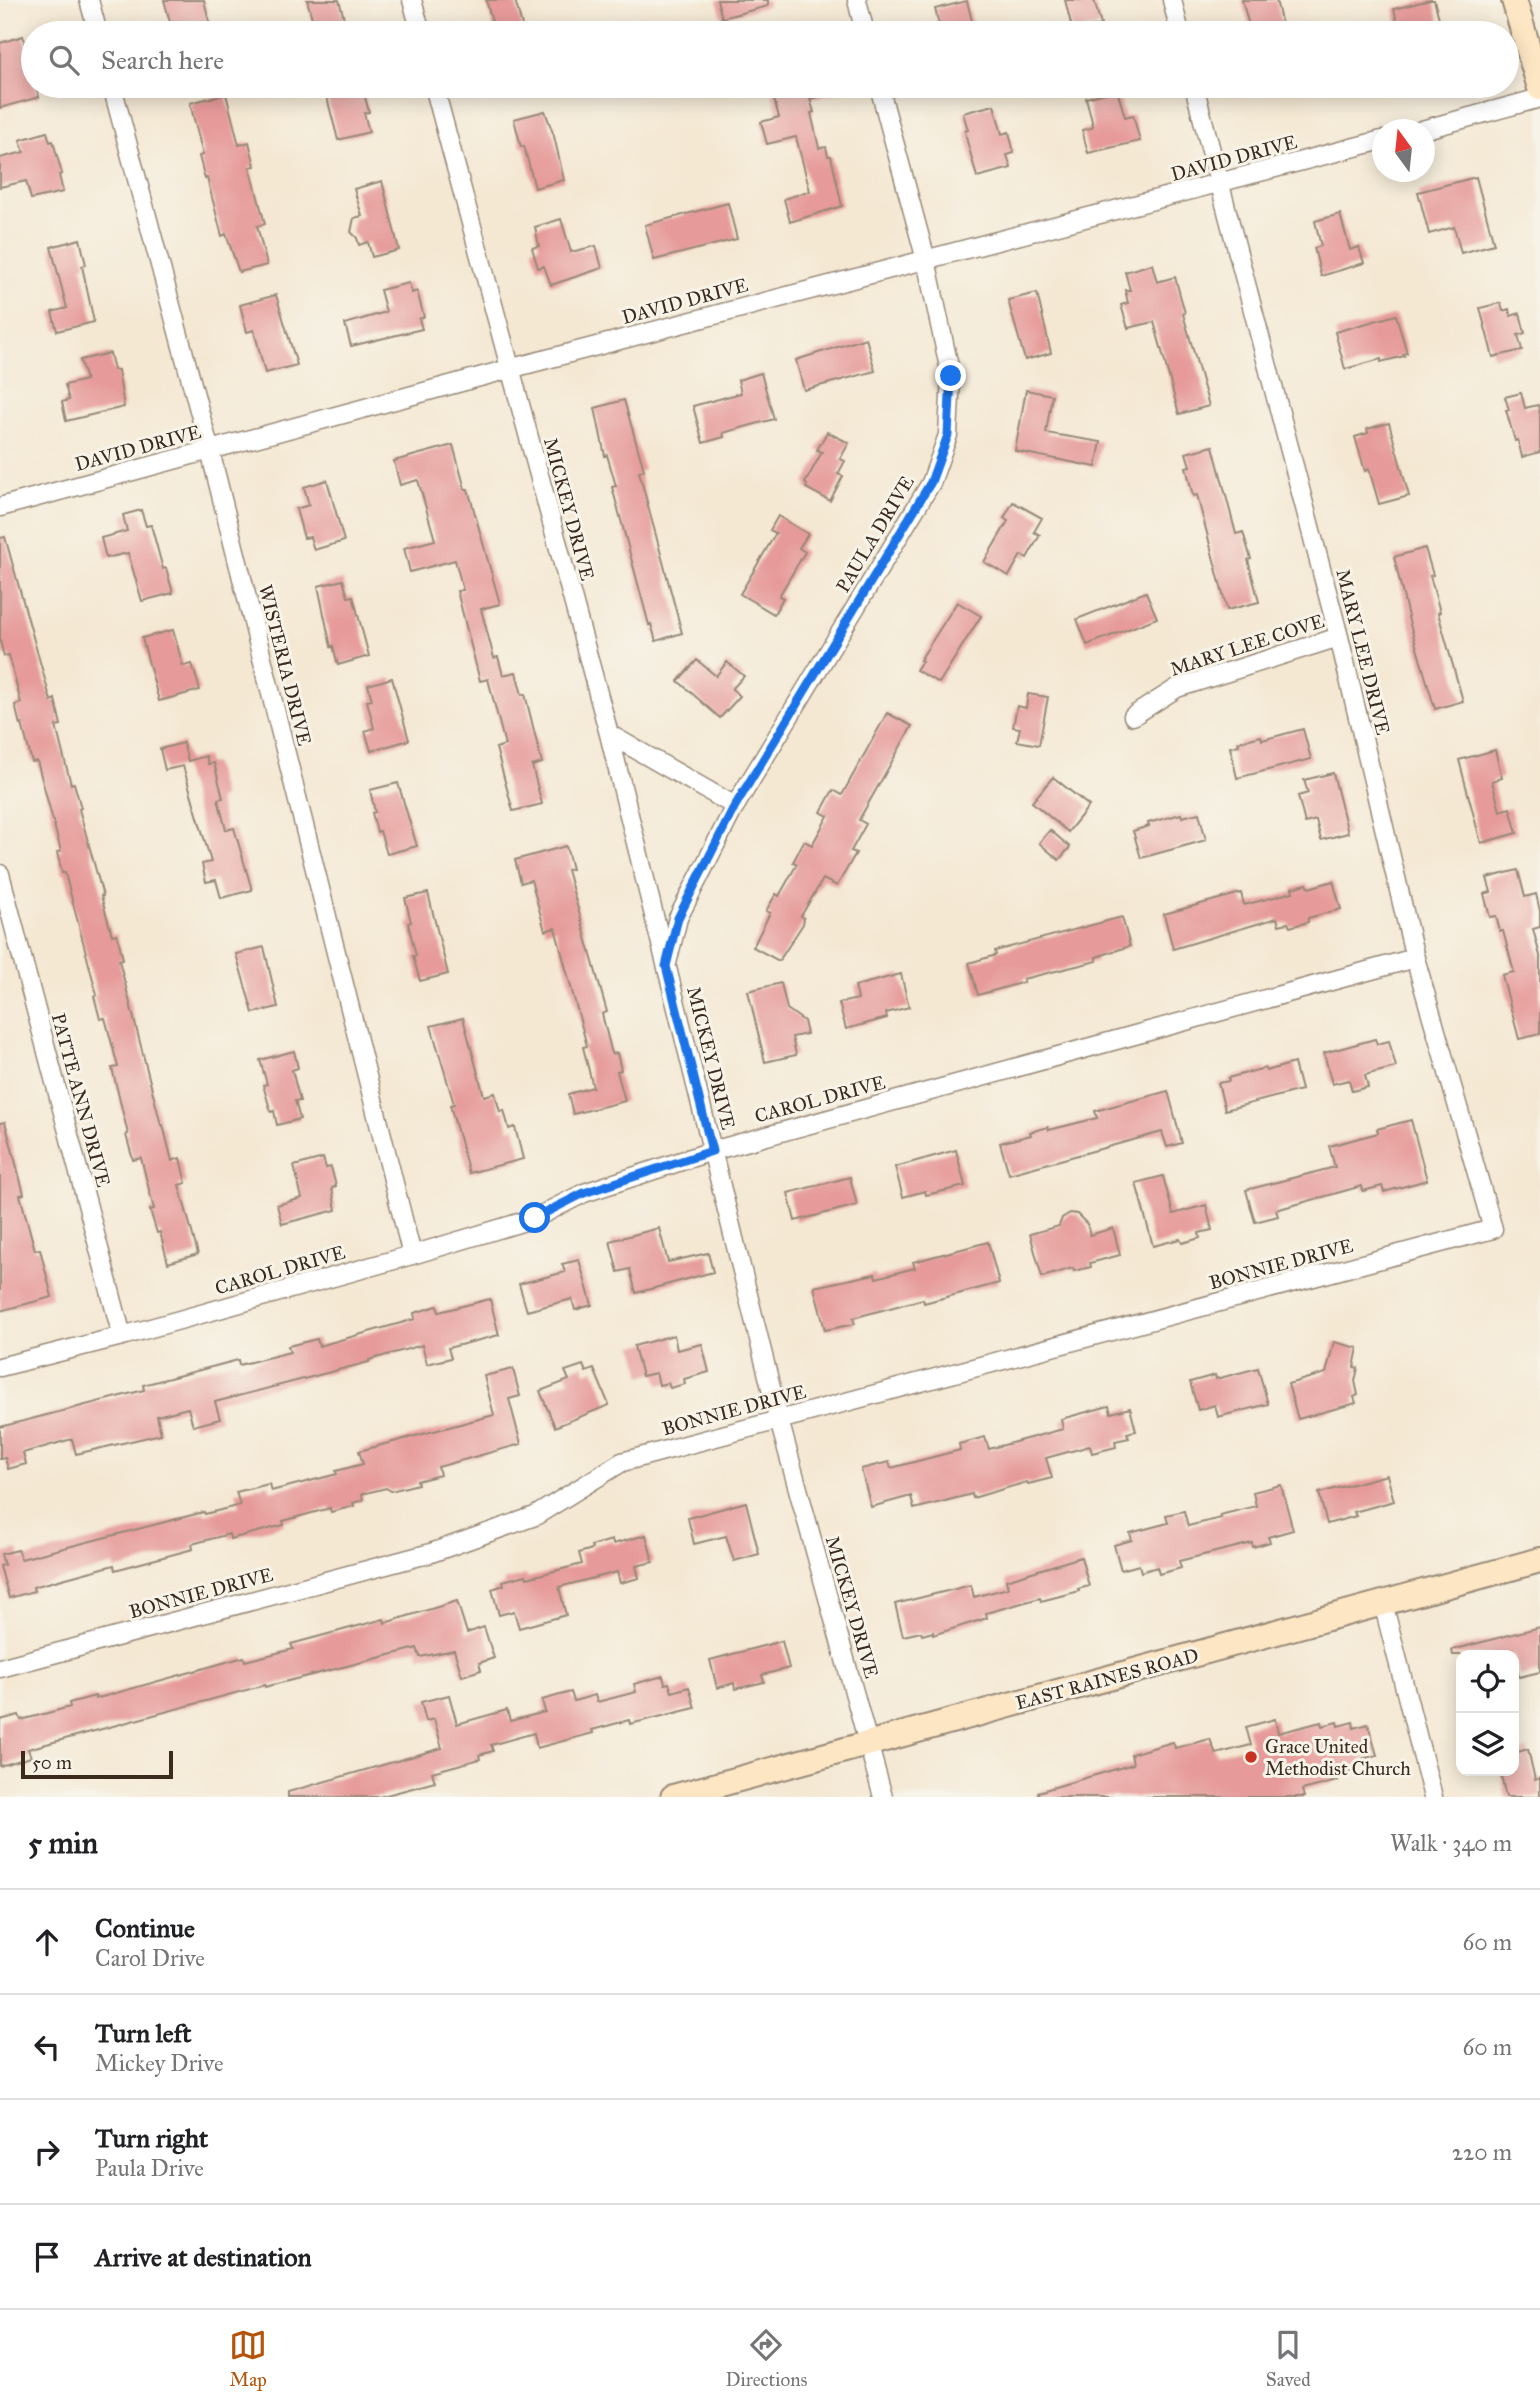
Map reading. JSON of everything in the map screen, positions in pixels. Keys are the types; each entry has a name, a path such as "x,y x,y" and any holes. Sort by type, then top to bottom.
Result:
{"main road":[{"path":"1514,0 1540,88"},
{"name":"EAST RAINES ROAD","path":"673,1797 1540,1560"}],"street":[{"path":"89,0 95,21"},
{"path":"412,0 418,21"},
{"path":"857,0 862,21"},
{"path":"1172,0 1177,21"},
{"name":"WISTERIA DRIVE","path":"115,98 210,451 412,1255"},
{"name":"MICKEY DRIVE","path":"438,98 609,734 779,1420 883,1797"},
{"name":"PAULA DRIVE","path":"666,966 678,918 735,806 931,482 948,435 951,376 926,260 882,98"},
{"name":"MARY LEE DRIVE","path":"1197,98 1339,637 1415,958 1493,1229"},
{"path":"1435,126 1540,98"},
{"name":"DAVID DRIVE","path":"0,507 509,369 1372,143"},
{"name":"MARY LEE COVE","path":"1133,716 1177,688 1339,637"},
{"path":"609,734 735,806"},
{"name":"PATTE ANN DRIVE","path":"0,874 122,1336"},
{"name":"CAROL DRIVE","path":"0,1367 122,1336 535,1218 584,1193 712,1151 1415,958"},
{"name":"BONNIE DRIVE","path":"0,1668 431,1553 535,1516 622,1462 1493,1229"},
{"path":"1383,1603 1433,1797"}],"building":[{"path":"164,0 204,0 209,21 170,21"},
{"path":"307,0 339,0 345,21 313,21"},
{"path":"486,0 515,0 521,21 492,21"},
{"path":"717,0 768,0 768,6 722,18"},
{"path":"1065,0 1094,0 1100,21 1070,21"},
{"path":"1242,0 1276,0 1281,21 1248,21"},
{"path":"1434,0 1440,21 1397,21 1394,9"},
{"path":"967,1 972,21 938,21 935,9"},
{"path":"21,37 21,98 35,98 0,108 0,43"},
{"path":"210,98 227,98 239,145 249,142 255,166 250,167 265,224 257,226 267,265 239,272 226,234 222,236 207,178 205,179 199,156 203,155 190,103"},
{"path":"327,98 365,98 369,112 364,113 369,132 338,140"},
{"path":"773,98 814,98 810,99 814,112 811,113 819,148 826,147 828,156 831,156 842,206 790,222 784,199 810,191 796,137 767,144 761,122 779,117"},
{"path":"1086,98 1119,98 1125,117 1133,115 1140,141 1088,153 1082,130 1092,128"},
{"path":"994,105 1002,134 1009,132 1014,153 1007,155 1011,168 977,177 963,113"},
{"path":"545,111 564,180 535,188 514,119"},
{"path":"47,132 50,142 53,141 62,174 59,175 63,192 31,199 26,181 0,187 0,158 24,152 20,140"},
{"path":"1476,177 1494,244 1461,253 1454,227 1429,234 1418,192"},
{"path":"382,181 399,250 372,257 368,242 359,245 351,232 354,218 362,216 354,189"},
{"path":"728,203 737,239 654,260 645,225"},
{"path":"1340,214 1350,250 1359,247 1364,263 1321,276 1314,248 1321,246 1315,221"},
{"path":"561,219 571,252 596,246 602,268 551,285 544,266 538,268 532,248 539,246 535,227"},
{"path":"80,239 86,265 82,266 94,322 57,331 52,312 67,308 51,247"},
{"path":"1152,264 1157,282 1175,277 1209,406 1179,414 1154,322 1128,328 1121,305 1128,303 1125,290 1130,290 1125,272"},
{"path":"409,283 412,293 417,291 424,317 419,319 422,329 351,346 345,324 386,312 380,290"},
{"path":"1037,293 1051,353 1025,360 1008,300"},
{"path":"276,295 297,365 265,373 254,330 247,332 240,305"},
{"path":"1501,303 1503,311 1509,309 1511,316 1520,313 1525,333 1518,335 1522,350 1493,357 1480,308"},
{"path":"1396,315 1407,353 1381,362 1381,359 1345,369 1335,332"},
{"path":"866,338 875,371 804,390 796,360"},
{"path":"110,353 114,370 118,370 124,407 66,421 62,402 69,400 65,385 86,380 80,360"},
{"path":"761,373 774,419 723,433 724,437 703,443 693,406 741,393 738,380"},
{"path":"1026,390 1052,395 1046,433 1101,442 1096,467 1015,451"},
{"path":"1521,393 1525,408 1538,405 1540,414 1540,452 1522,457 1506,410 1509,410 1505,397"},
{"path":"624,400 644,470 639,472 682,633 656,641 651,624 649,625 612,487 616,486 607,455 605,456 595,408"},
{"path":"1389,423 1409,496 1379,504 1369,469 1365,471 1355,437 1368,433 1367,429"},
{"path":"827,432 849,443 840,459 845,461 838,474 843,476 830,501 806,488 805,483 822,452 817,450"},
{"path":"453,445 500,604 481,609 494,658 498,657 503,675 516,672 522,695 525,694 542,763 532,766 542,804 513,811 496,748 505,745 488,679 480,681 457,591 463,590 455,560 410,572 404,548 435,540 418,480 400,485 394,461"},
{"path":"1213,446 1236,534 1243,532 1251,559 1248,560 1259,602 1227,610 1197,495 1193,496 1186,467 1190,466 1186,453"},
{"path":"327,480 344,541 314,550 310,537 304,538 296,509 309,505 304,487"},
{"path":"1013,502 1042,518 1034,532 1040,535 1027,558 1021,555 1009,576 984,562 1008,521 1004,518"},
{"path":"141,510 146,526 151,525 163,569 166,568 173,593 142,601 128,553 106,558 101,538 127,531 123,515"},
{"path":"778,516 808,534 799,548 805,552 779,596 783,598 774,614 740,594 776,533 770,530"},
{"path":"5,537 51,701 55,699 61,725 56,726 71,784 74,783 81,808 79,809 112,935 117,934 123,959 119,960 161,1125 172,1161 180,1158 186,1183 179,1185 198,1254 168,1263 160,1232 157,1233 150,1210 154,1209 141,1158 133,1160 126,1135 128,1134 112,1068 118,1067 105,1018 100,1019 94,996 97,995 65,873 62,873 57,852 61,851 37,761 32,762 22,724 20,725 15,705 21,703 9,655 4,656 0,641 0,538"},
{"path":"1425,548 1433,575 1430,576 1440,612 1438,613 1463,701 1435,709 1409,621 1394,557"},
{"path":"343,580 348,597 353,596 369,656 338,665 333,646 331,647 318,586"},
{"path":"1146,592 1157,618 1087,645 1077,619"},
{"path":"957,602 981,616 939,683 916,670"},
{"path":"173,630 183,666 192,664 200,690 159,701 142,638"},
{"path":"697,660 716,676 727,662 744,676 732,689 740,696 720,718 678,681"},
{"path":"392,678 409,740 371,751 365,731 374,728 367,701 372,700 368,685"},
{"path":"1028,694 1048,697 1039,745 1017,741 1020,728 1013,727 1017,706 1026,708"},
{"path":"887,713 912,726 859,820 866,824 851,851 856,853 837,886 823,879 801,916 804,918 803,924 779,961 753,947 770,913 766,911 776,894 779,896 797,864 793,862 804,841 812,845 828,816 821,812 833,790 842,795"},
{"path":"1303,729 1311,759 1237,778 1230,747 1261,736 1262,740"},
{"path":"183,743 188,761 206,756 208,764 214,763 223,798 218,799 226,830 234,828 252,890 221,898 216,880 206,882 202,864 211,862 183,766 165,770 160,749"},
{"path":"1495,750 1502,778 1492,781 1500,811 1510,808 1517,833 1481,843 1459,760"},
{"path":"1333,773 1348,833 1321,840 1316,820 1305,823 1298,796 1308,793 1304,780"},
{"path":"1053,777 1089,806 1068,832 1032,802"},
{"path":"398,783 417,846 387,854 380,831 377,832 370,790"},
{"path":"1199,813 1206,840 1141,858 1133,831 1149,826 1148,823 1181,814 1182,817"},
{"path":"1050,830 1070,847 1059,860 1039,843"},
{"path":"566,846 572,869 567,870 607,1012 602,1014 612,1054 617,1053 621,1070 617,1071 625,1101 573,1114 568,1094 593,1087 583,1047 587,1046 555,928 545,931 531,880 521,883 515,860"},
{"path":"1518,870 1525,897 1536,894 1540,911 1540,927 1533,929 1540,956 1540,1034 1519,1039 1502,975 1514,972 1503,931 1500,931 1496,916 1490,917 1484,894 1491,892 1487,878"},
{"path":"1333,881 1341,909 1308,918 1308,922 1290,927 1288,923 1279,925 1277,918 1173,949 1164,914 1241,893 1244,905 1293,892 1292,888 1307,884 1309,888"},
{"path":"428,893 448,974 420,981 413,956 416,956 405,898"},
{"path":"1122,917 1130,946 1096,957 1097,961 1023,979 1024,982 978,995 969,963 996,955 995,951"},
{"path":"264,947 278,1007 253,1013 236,954"},
{"path":"901,974 909,1007 886,1013 887,1018 846,1029 839,1003 858,999 855,986"},
{"path":"781,983 787,1009 804,1021 807,1034 792,1037 796,1055 765,1062 748,991"},
{"path":"463,1018 484,1096 495,1093 500,1112 504,1110 509,1129 515,1127 523,1159 469,1173 450,1105 454,1104 431,1026"},
{"path":"1375,1039 1377,1044 1389,1041 1396,1067 1365,1075 1368,1087 1352,1091 1349,1080 1332,1084 1324,1053"},
{"path":"294,1051 298,1068 292,1070 300,1101 295,1101 300,1119 277,1125 263,1085 267,1084 260,1060"},
{"path":"1294,1063 1301,1090 1225,1110 1218,1083 1265,1068 1266,1071"},
{"path":"1168,1091 1182,1143 1167,1147 1162,1132 1009,1174 1000,1143 1031,1135 1030,1132 1048,1127 1049,1130 1097,1118 1095,1111"},
{"path":"1411,1120 1427,1180 1384,1192 1382,1186 1363,1191 1362,1186 1276,1210 1278,1216 1255,1222 1246,1190 1335,1167 1329,1146 1378,1133 1377,1129"},
{"path":"5,1122 24,1194 20,1195 35,1250 40,1249 52,1297 0,1311 0,1123"},
{"path":"956,1150 965,1186 903,1197 895,1167"},
{"path":"323,1158 326,1168 331,1167 336,1186 332,1188 336,1210 282,1224 277,1205 302,1198 294,1166"},
{"path":"1163,1176 1173,1214 1206,1205 1212,1230 1199,1233 1200,1238 1182,1243 1180,1239 1153,1246 1136,1183"},
{"path":"850,1177 857,1205 795,1221 788,1193"},
{"path":"1070,1213 1077,1214 1087,1224 1090,1235 1113,1228 1120,1255 1090,1263 1091,1267 1074,1271 1073,1268 1042,1277 1030,1234 1059,1226 1062,1218"},
{"path":"659,1228 668,1262 708,1253 713,1272 636,1293 630,1269 618,1272 610,1241"},
{"path":"988,1242 999,1283 924,1303 923,1299 853,1318 855,1324 825,1330 814,1287 875,1274 876,1278 915,1268 913,1262"},
{"path":"579,1260 592,1305 575,1310 572,1299 527,1311 519,1284 565,1272 562,1264"},
{"path":"490,1299 499,1335 448,1348 451,1358 427,1364 422,1345 369,1362 215,1402 220,1419 193,1426 188,1408 157,1416 161,1434 76,1454 72,1439 23,1453 26,1464 8,1469 5,1458 0,1459 0,1427 144,1390 143,1385 238,1360 239,1365 290,1352 288,1346 317,1339 319,1346 415,1319 414,1313 437,1306 439,1312"},
{"path":"674,1335 677,1350 702,1344 709,1372 684,1379 685,1384 670,1388 668,1383 659,1385 656,1373 642,1376 634,1346"},
{"path":"1334,1342 1358,1348 1354,1367 1358,1368 1355,1381 1358,1395 1354,1397 1356,1403 1298,1419 1288,1384 1326,1373"},
{"path":"583,1365 586,1372 594,1369 609,1405 555,1427 540,1391 569,1380 565,1371"},
{"path":"1258,1368 1268,1404 1218,1417 1215,1405 1198,1410 1190,1382 1215,1375 1216,1379"},
{"path":"513,1369 520,1396 509,1399 521,1444 438,1467 440,1475 417,1481 418,1484 391,1491 386,1488 362,1494 363,1500 353,1503 354,1506 331,1512 330,1508 283,1521 284,1525 230,1539 229,1534 192,1544 193,1549 115,1570 114,1565 33,1587 34,1591 9,1598 0,1566 4,1565 1,1554 18,1550 21,1559 240,1505 236,1492 269,1484 271,1491 337,1474 336,1471 363,1464 359,1451 494,1415 484,1376"},
{"path":"1109,1406 1111,1413 1130,1408 1136,1431 1127,1433 1129,1438 1115,1441 1116,1447 1092,1453 1090,1446 1046,1458 1052,1478 1028,1484 1027,1482 973,1498 972,1494 914,1509 911,1496 871,1507 861,1469 889,1462 891,1468 960,1450 959,1444 985,1437 989,1449 1063,1429 1061,1419"},
{"path":"1387,1475 1394,1501 1354,1512 1356,1516 1327,1524 1319,1493"},
{"path":"1281,1485 1293,1530 1268,1537 1270,1542 1253,1547 1252,1543 1179,1561 1181,1568 1159,1574 1157,1567 1141,1572 1139,1565 1121,1570 1114,1545 1132,1540 1130,1533 1168,1523 1166,1515 1184,1511 1188,1526 1221,1518 1220,1515 1256,1506 1253,1492"},
{"path":"746,1502 759,1554 734,1561 726,1536 694,1544 688,1518"},
{"path":"646,1535 653,1562 636,1566 639,1578 620,1583 617,1572 559,1587 566,1615 519,1628 514,1611 499,1615 492,1589 504,1585 503,1581 526,1575 527,1578 582,1564 579,1553 592,1549 591,1546 612,1540 613,1544"},
{"path":"1081,1557 1089,1586 1078,1589 1079,1591 1041,1601 1040,1598 986,1613 987,1618 933,1635 933,1632 922,1635 921,1632 903,1636 895,1604 971,1585 974,1597 1008,1588 1006,1580"},
{"path":"457,1601 467,1633 484,1627 494,1658 479,1663 481,1670 462,1676 454,1650 420,1657 417,1648 265,1685 28,1749 31,1757 0,1766 0,1720 19,1715 21,1720 70,1707 69,1703 95,1696 95,1699 244,1657 245,1661 293,1649 291,1644 384,1619 385,1623"},
{"path":"1540,1627 1540,1672 1519,1677 1519,1650 1456,1650 1456,1655 1453,1655 1452,1650"},
{"path":"782,1641 789,1668 762,1675 764,1682 735,1689 734,1683 717,1688 710,1660"},
{"path":"663,1676 665,1684 669,1683 672,1692 689,1687 695,1708 630,1724 629,1720 537,1748 534,1733 491,1745 493,1751 479,1755 480,1759 432,1772 435,1782 379,1797 288,1797 288,1792 442,1748 434,1719 426,1721 421,1702 449,1695 457,1724 507,1710 510,1721 545,1712 542,1700 571,1692 574,1701 595,1695 597,1702 636,1692 634,1684"},
{"name":"Grace United Methodist Church","path":"1275,1719 1278,1733 1321,1722 1322,1726 1337,1722 1338,1726 1353,1722 1354,1728 1368,1724 1377,1755 1362,1759 1364,1764 1349,1768 1350,1772 1336,1776 1337,1781 1302,1790 1304,1797 1039,1797 1038,1792 1133,1764 1131,1754 1173,1742 1175,1748 1210,1739 1216,1754 1251,1745 1246,1727"},
{"path":"1528,1749 1535,1780 1540,1778 1540,1797 1506,1797 1501,1776 1519,1776 1519,1752"}],"place":[{"name":"Grace United Methodist Church","path":"1251,1757"}],"route":[{"path":"535,1218 584,1193 712,1151 666,966 678,918 735,806 931,482 948,435 951,376"}]}
